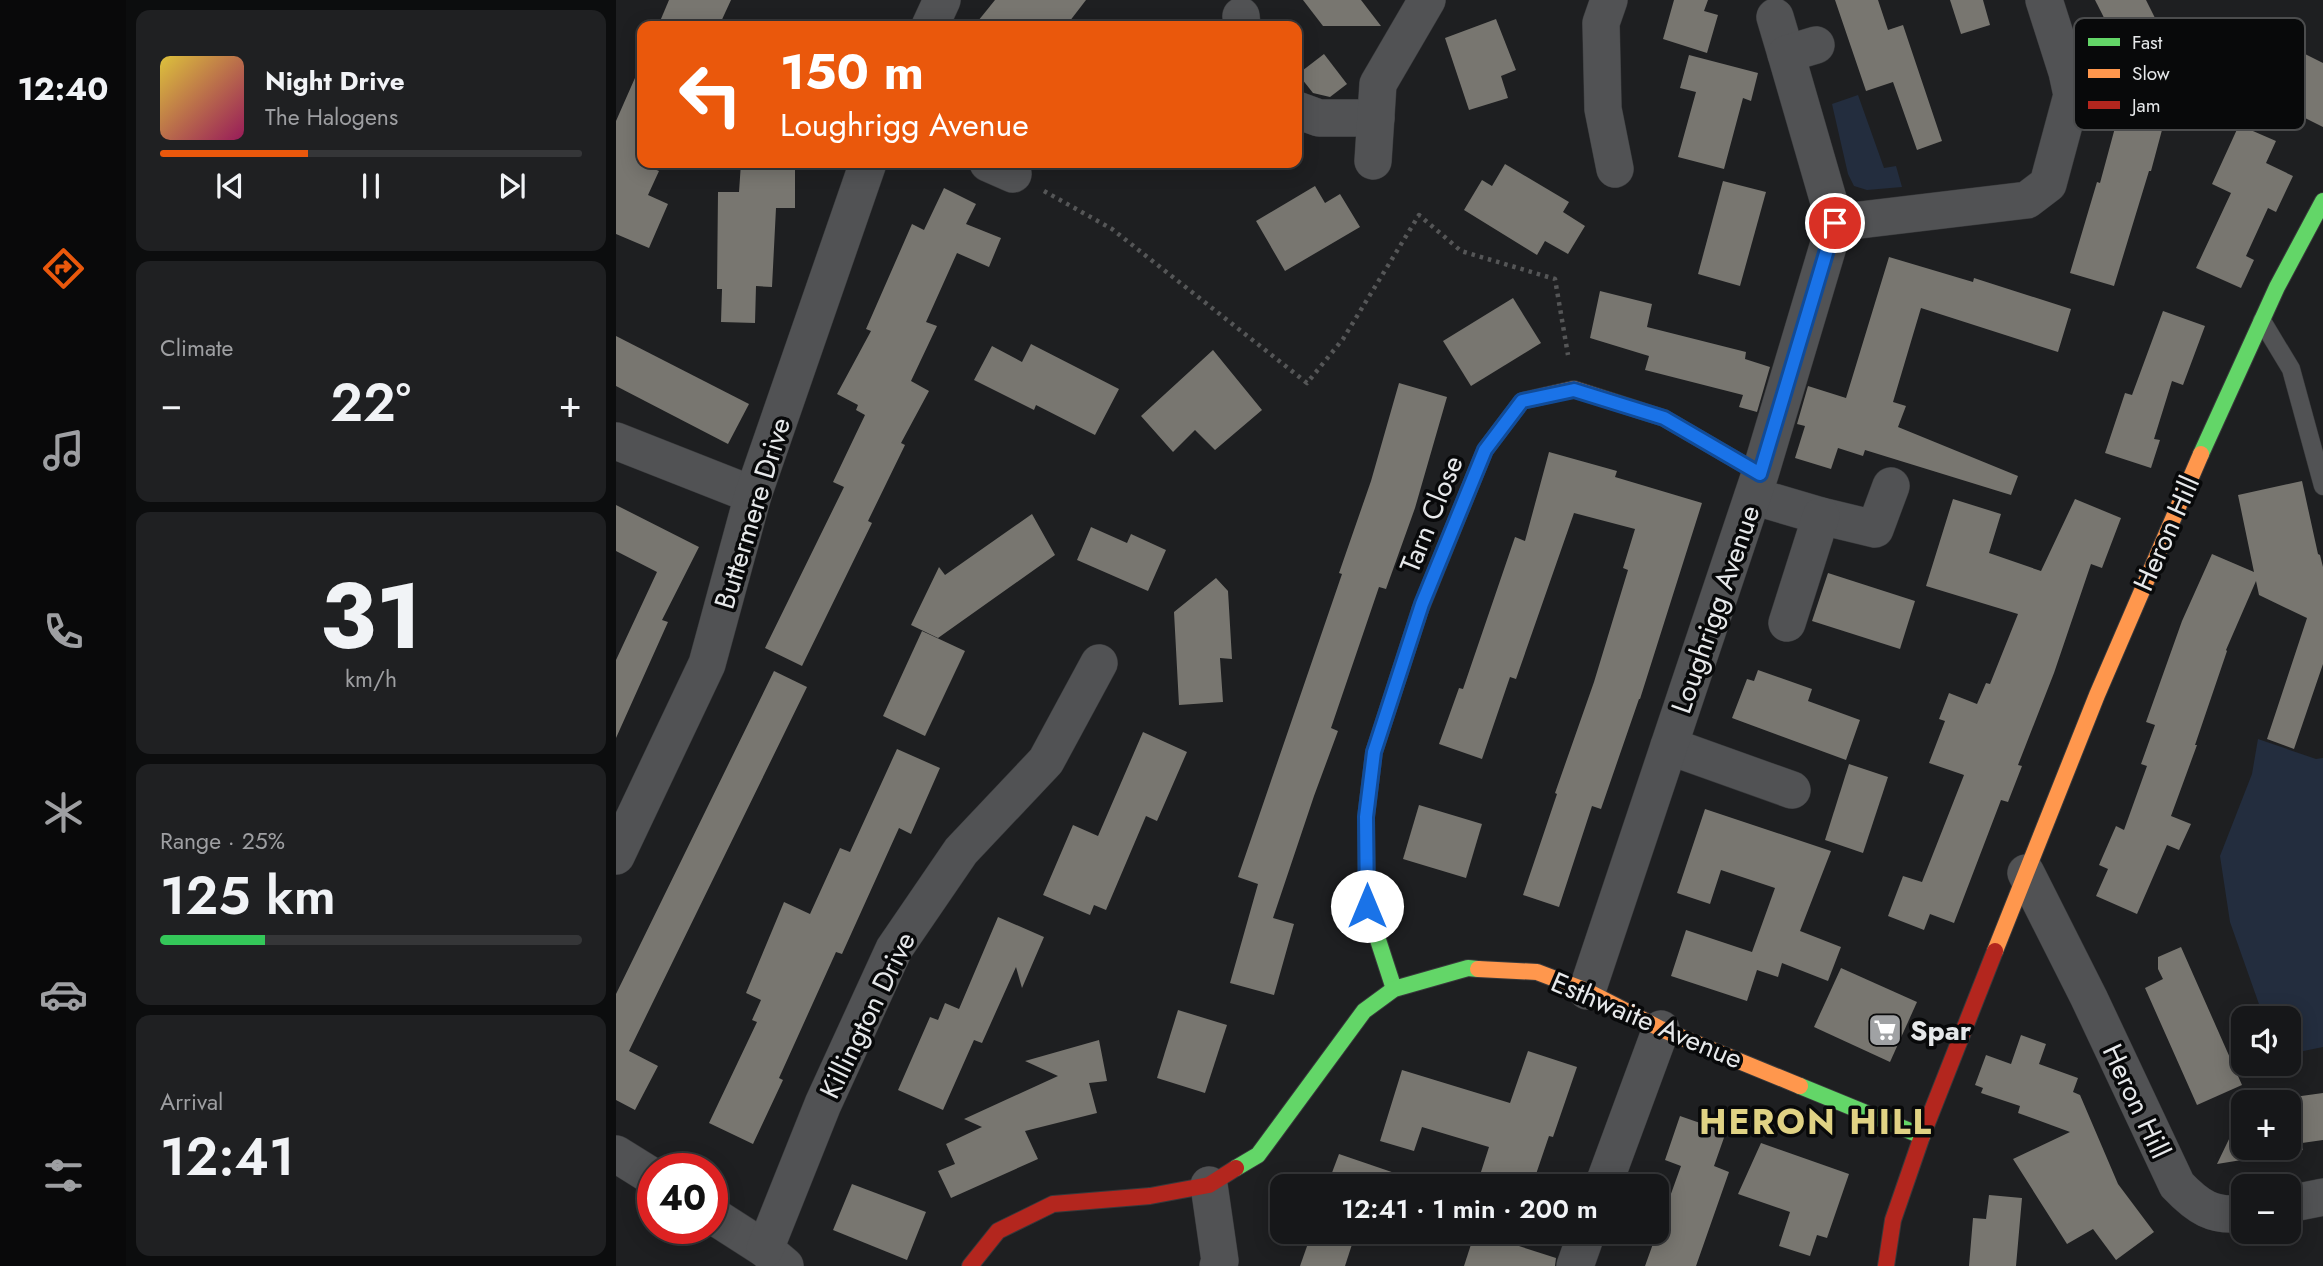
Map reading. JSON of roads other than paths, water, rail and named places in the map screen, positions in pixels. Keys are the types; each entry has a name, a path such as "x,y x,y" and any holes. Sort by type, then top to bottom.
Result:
{"street":[{"path":"932,21 942,0"},
{"path":"1373,162 1378,84 1427,0"},
{"path":"1609,0 1601,23 1603,109 1615,169"},
{"path":"1774,17 1801,50 1835,223 2027,201 2048,184 2072,95 2045,0"},
{"path":"1302,112 1319,118 1376,118"},
{"name":"Buttermere Drive","path":"616,856 707,664 753,495 867,168"},
{"name":"Heron Hill","path":"1886,1266 1893,1220 1922,1136 2122,634 2262,321 2305,231 2323,201"},
{"name":"Loughrigg Avenue","path":"1587,992 1757,485 1835,223"},
{"name":"Tarn Close","path":"1394,989 1367,906 1366,817 1374,752 1422,604 1485,450 1522,401 1574,390 1664,418 1757,485"},
{"path":"616,441 753,495"},
{"path":"1757,485 1821,516 1875,529 1891,486"},
{"path":"1787,623 1821,516"},
{"name":"Killington Drive","path":"775,1257 823,1104 894,950 961,852 1046,761 1099,663"},
{"path":"1669,746 1793,790"},
{"name":"Heron Hill","path":"2026,873 2089,998 2177,1185 2194,1203 2211,1211 2231,1215"},
{"name":"Esthwaite Avenue","path":"970,1266 998,1231 1053,1204 1150,1196 1209,1185 1258,1155 1364,1011 1394,989 1468,968 1537,972 1587,992 1661,1029 1922,1136"},
{"path":"1608,1174 1661,1029"},
{"path":"616,1154 637,1167"},
{"path":"1209,1185 1220,1261 1218,1266"},
{"path":"2301,1202 2323,1197"},
{"path":"728,1226 775,1257"},
{"path":"1575,1266 1583,1244"}],"lane":[{"path":"2262,321 2291,369 2323,486"}],"place":[{"name":"Spar","path":"1885,1030"}],"district":[{"name":"HERON HILL","path":"1816,1122"}]}
